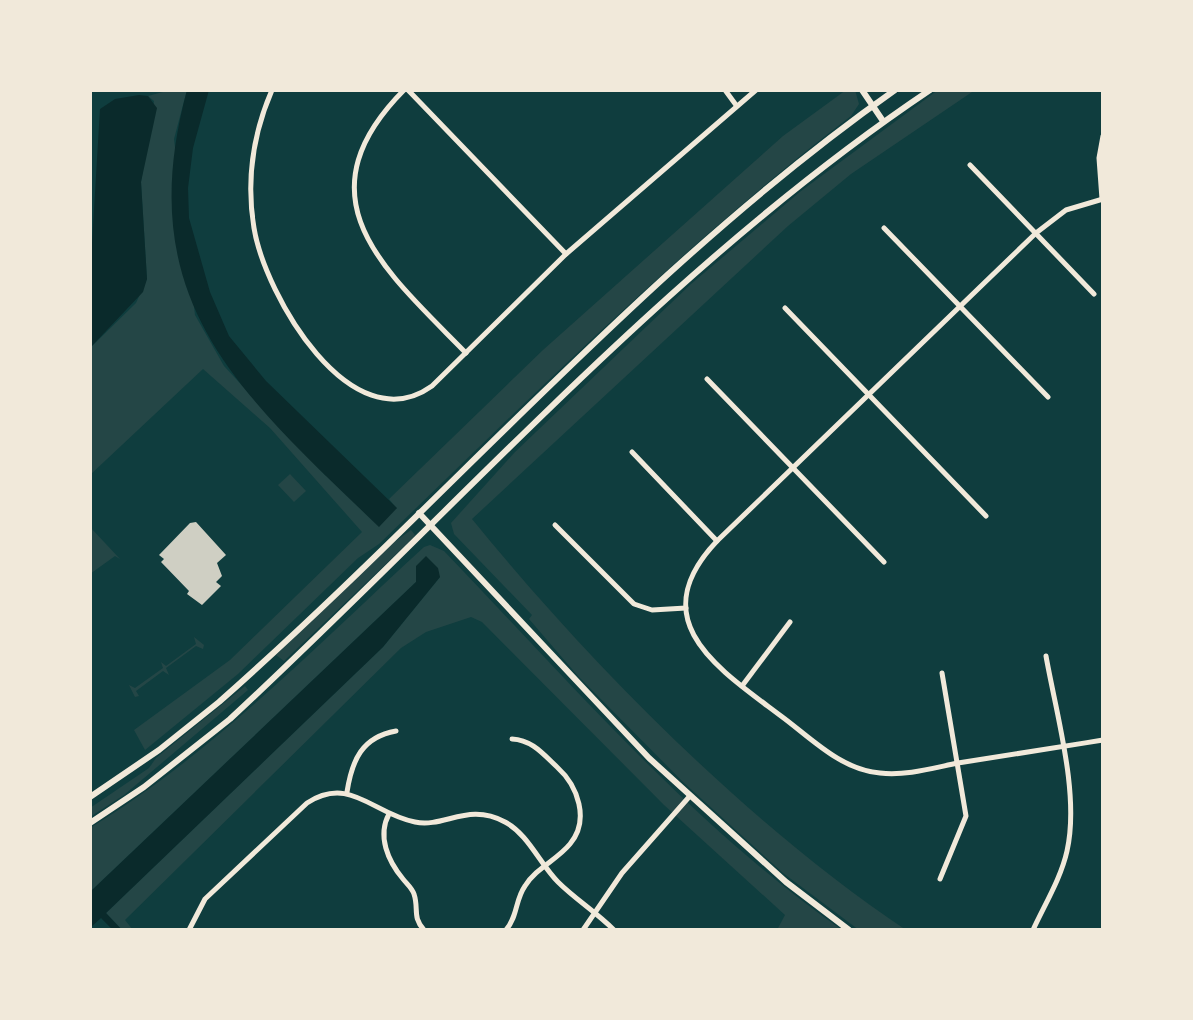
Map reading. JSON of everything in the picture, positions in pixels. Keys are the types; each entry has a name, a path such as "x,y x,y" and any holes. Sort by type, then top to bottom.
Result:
{"main road":[{"path":"862,90 883,121"},
{"path":"90,797 159,750 219,702 682,261 776,180 895,90"},
{"path":"90,823 144,787 230,719 712,257 883,121 930,90"},
{"path":"419,513 689,797 786,882 849,930"}],"street":[{"path":"272,90 252,156 252,218 268,278 297,329 351,386 383,400 418,395 466,353 566,254 756,90"},
{"path":"466,353 381,264 367,242 358,213 356,180 363,147 380,116 406,90 566,254"},
{"path":"725,90 736,105"},
{"path":"1103,136 1099,158 1103,199 1066,210 1036,233 717,541 694,570 686,608 691,632 700,648 742,686 852,766 889,774 1103,740"},
{"path":"970,165 1094,294"},
{"path":"884,228 1048,397"},
{"path":"785,308 986,516"},
{"path":"707,379 884,562"},
{"path":"632,452 717,541"},
{"path":"555,525 634,604 652,610 686,608"},
{"path":"742,686 790,622"},
{"path":"1033,930 1062,866 1069,842 1071,807 1046,656"},
{"path":"940,879 965,824 942,673"},
{"path":"347,792 359,751 371,739 396,731"},
{"path":"506,930 515,918 523,888 574,839 580,813 579,801 562,772 530,743 512,739"},
{"path":"189,930 205,899 307,803 321,795 347,792 389,814 421,823 460,814 497,818 517,831 544,867 614,930"},
{"path":"583,930 629,865 689,797"},
{"path":"389,814 383,827 386,848 394,867 414,893 415,916 424,930"}],"shaded area":[{"path":"170,90 187,90 174,139 195,315 224,366 325,475 397,509 389,499 543,350 783,136 846,90 855,90 859,104 851,116 727,217 609,323 379,544 358,558 238,674 145,750 134,730 230,660 362,532 270,428 203,369 90,475 90,348 136,303 147,279 141,182 154,101 148,96"},
{"path":"187,90 209,90 193,148 188,188 189,218 210,292 229,336 266,381 397,508 379,527 282,431 242,385 209,337 186,285 173,228 173,164"},
{"path":"938,90 975,90 851,174 788,226 472,519 568,630 675,740 788,842 906,930 859,930 783,873 683,782 578,676 529,619 532,615 454,534 451,523 515,452 691,284 801,191"},
{"path":"148,96 157,108 141,182 147,279 143,292 90,348 90,277 100,109 115,99"},
{"path":"290,474 306,491 294,502 278,485"},
{"path":"90,527 120,559 115,556 90,574"},
{"path":"411,530 415,535 412,539 284,661 276,655 393,543"},
{"path":"430,545 444,551 683,798 787,889 842,930 777,930 785,915 664,805 482,622 471,617 426,632 401,648 125,920 133,930 122,930 106,913 383,647 440,577 418,573 416,582 90,892 90,828 180,766 222,732 424,547"},
{"path":"426,556 438,568 440,577 383,647 106,913 122,930 113,930 101,918 90,928 90,892 416,582 416,566"},
{"path":"194,637 204,645 203,649 196,646 166,668 169,675 163,671 136,691 139,696 135,697 129,685 135,688 163,668 161,662 166,666 196,644"},
{"path":"245,686 248,690 124,795 90,817 90,808 149,768 156,758"}],"building":[{"path":"196,522 226,555 217,563 222,576 216,582 221,586 202,605 187,594 189,591 161,562 164,559 159,555 190,523"}]}
